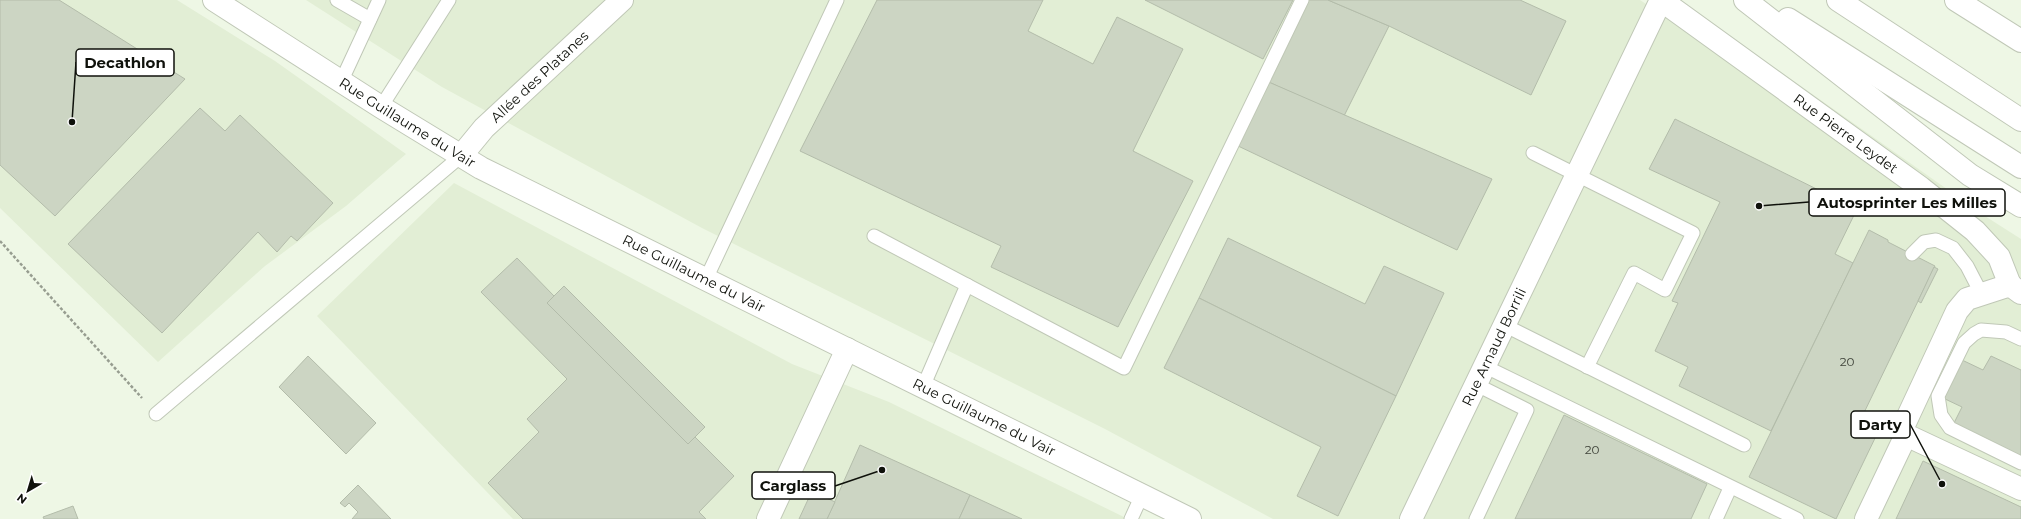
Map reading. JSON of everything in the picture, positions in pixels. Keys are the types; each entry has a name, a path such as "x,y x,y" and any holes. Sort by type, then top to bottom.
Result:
{"main road":[{"name":"Rue Guillaume du Vair","path":"214,0 341,82 461,156 922,387 1190,519"},
{"name":"Allée des Platanes","path":"461,156 484,128 622,0"},
{"name":"Rue Arnaud Borrili","path":"1410,519 1661,0"},
{"name":"Rue Pierre Leydet","path":"1661,0 1921,188 1975,231 1998,256 2016,289"},
{"path":"1745,0 1970,175 2021,206"},
{"path":"1759,0 2021,167"},
{"path":"1838,0 2021,120"},
{"path":"1956,0 2021,41"},
{"path":"2016,289 1981,293 1967,299 1957,311 1903,427 1906,435 2021,490"},
{"path":"768,519 847,349"},
{"path":"1866,519 1906,435"}],"lane":[{"path":"337,0 370,19"},
{"path":"341,82 379,0"},
{"path":"381,107 449,0"},
{"path":"706,279 837,0"},
{"path":"874,236 1124,368 1302,0"},
{"path":"1532,153 1577,174 1693,233 1665,290 1634,273 1587,367"},
{"path":"156,414 461,156"},
{"path":"1912,254 1924,242 1936,240 1953,248 1967,266 1981,293"},
{"path":"922,387 967,285"},
{"path":"1504,325 1744,445"},
{"path":"2021,339 2006,332 1981,330 1974,334 1964,343 1938,396 1941,415 1950,428 2021,463"},
{"path":"1480,375 1796,519"},
{"path":"1476,519 1527,410 1480,375"},
{"path":"1716,519 1730,488"},
{"path":"1131,519 1142,495"}],"path":[{"path":"0,241 156,414"}],"shaded area":[{"path":"0,0 177,0 275,61 406,154 346,206 265,266 158,362 0,208"},
{"path":"306,0 1640,0 1713,48 1775,68 1988,218 2021,239 2021,519 1273,519 1105,429 702,228 442,87"},
{"path":"454,183 792,364 889,402 1128,519 513,519 317,316"}],"building":[{"path":"0,0 59,0 185,79 55,216 0,165"},
{"path":"877,0 1043,0 1028,31 1093,64 1117,17 1183,49 1133,151 1193,181 1118,327 991,267 1001,246 800,151"},
{"path":"1145,0 1293,0 1263,59"},
{"path":"1308,0 1328,0 1389,26 1344,116 1264,80"},
{"path":"1328,0 1520,0 1566,21 1531,95 1389,26"},
{"path":"1264,80 1492,179 1457,250 1236,145"},
{"path":"200,108 225,131 240,115 333,203 297,241 291,236 277,252 258,232 162,333 68,244"},
{"path":"1675,119 1857,209 1835,254 1853,263 1771,431 1679,386 1688,367 1655,351 1678,303 1672,301 1720,202 1649,169"},
{"path":"1869,230 1888,240 1888,242 1935,266 1859,423 1878,432 1836,519 1749,477"},
{"path":"1228,238 1365,304 1384,266 1444,293 1396,396 1199,298"},
{"path":"517,258 554,296 547,303 688,444 695,437 734,476 699,512 706,519 523,519 488,483 539,432 527,419 567,379 481,292"},
{"path":"1934,267 1938,269 1921,303 1918,301"},
{"path":"564,286 705,427 688,444 547,303"},
{"path":"1199,298 1396,396 1338,516 1297,496 1321,447 1164,368"},
{"path":"308,356 376,423 346,454 279,387"},
{"path":"1991,356 2021,370 2021,459 1953,425 1962,407 1943,398 1962,360 1983,370"},
{"path":"1564,415 1707,484 1691,519 1515,519"},
{"path":"860,445 970,495 959,519 827,519"},
{"path":"1923,461 2021,507 2021,519 1896,519"},
{"path":"358,485 391,519 352,519 358,512 349,503 345,507 340,503"},
{"path":"812,491 835,502 827,519 799,519"},
{"path":"970,495 1022,519 959,519"},
{"path":"73,506 78,519 44,519 43,517"}],"place":[{"name":"Decathlon","path":"72,122"},
{"name":"Autosprinter Les Milles","path":"1759,206"},
{"name":"Carglass","path":"882,470"},
{"name":"Darty","path":"1942,484"}]}
